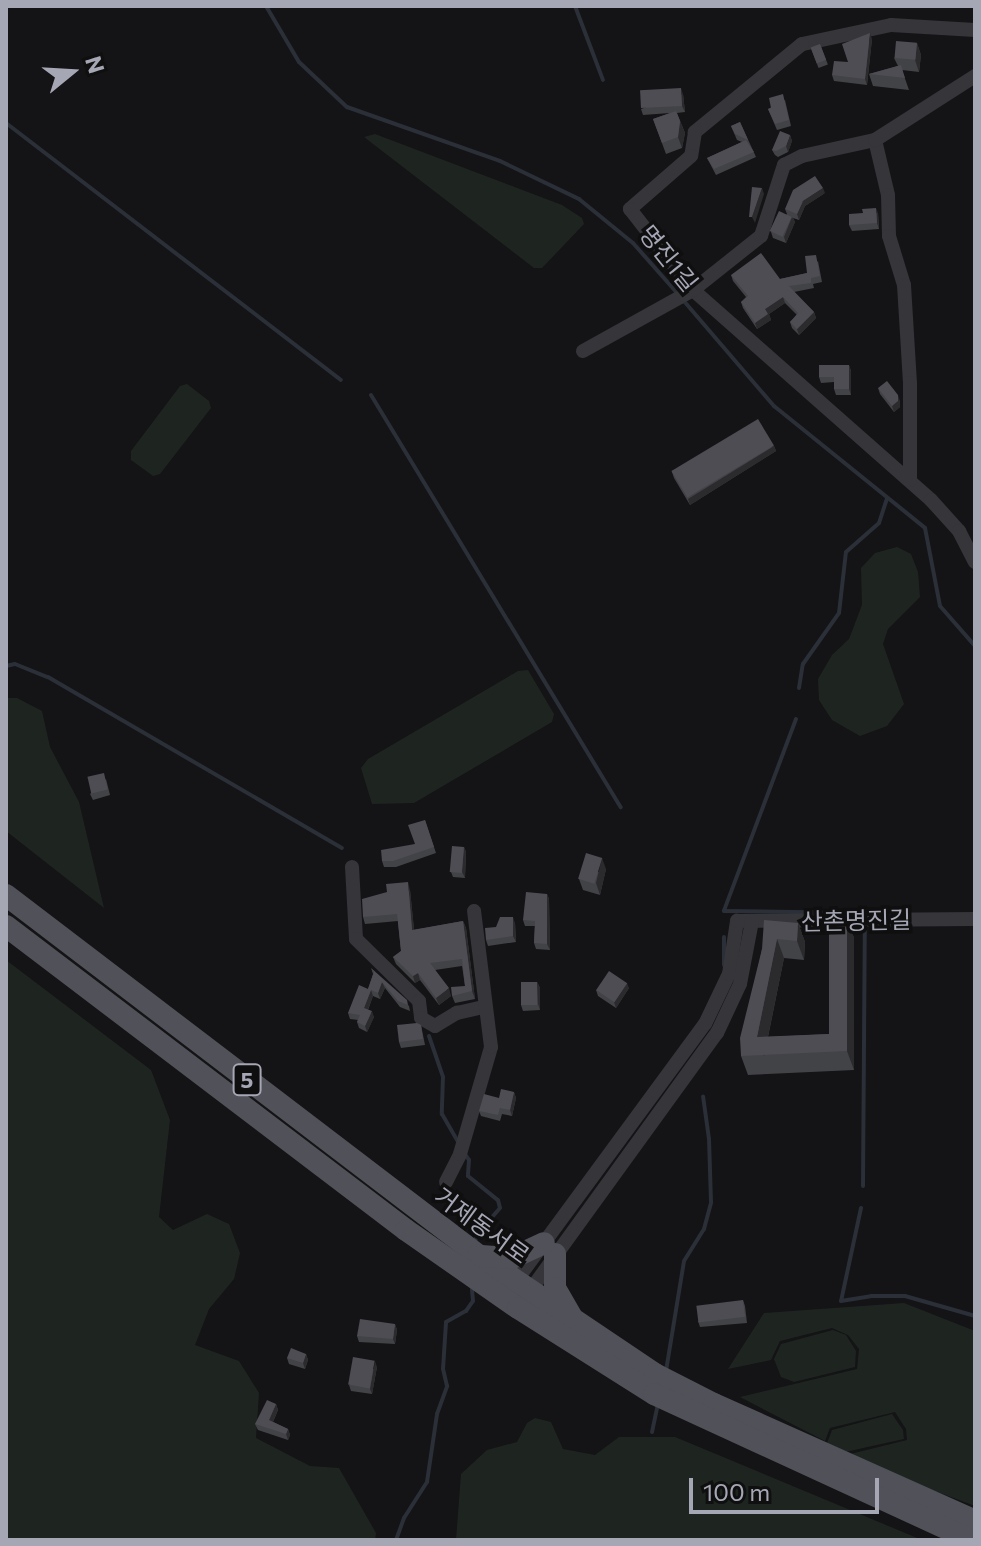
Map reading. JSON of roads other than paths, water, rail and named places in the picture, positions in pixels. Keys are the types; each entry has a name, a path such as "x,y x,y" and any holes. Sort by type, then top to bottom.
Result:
{"main road":[{"name":"거제동서로","path":"6,895 478,1255 516,1295 574,1320 663,1388 975,1521"},
{"name":"거제동서로","path":"6,926 406,1230 663,1388 971,1540"},
{"path":"478,1255 512,1258 550,1248 555,1288 574,1320"}],"street":[{"name":"명진1길","path":"975,30 891,25 802,44 695,132 691,156 630,209 693,290 910,480 959,531 975,562"},
{"path":"583,351 693,290 761,236 784,165 802,156 875,140 975,76"},
{"path":"875,140 888,195 889,236 904,285 910,383 910,480"},
{"path":"352,867 356,939 419,1001 421,1018 435,1026 457,1013 484,1007"},
{"path":"446,1182 460,1154 491,1047 474,911"},
{"name":"산촌명진길","path":"550,1248 705,1024 729,974 744,921 975,919"},
{"path":"516,1295 550,1248"}],"waterway":[{"path":"266,6 299,62 347,107 500,161 579,199 633,243 678,294"},
{"path":"575,6 603,80"},
{"path":"6,123 341,380"},
{"path":"683,300 774,406 925,528 940,606 975,646"},
{"path":"371,395 621,807"},
{"path":"799,688 803,664 839,613 846,552 879,523 887,498"},
{"path":"6,666 15,664 48,677 342,848"},
{"path":"796,719 724,911 860,913"},
{"path":"863,1186 865,931"},
{"path":"724,937 724,965"},
{"path":"429,1036 443,1077 442,1114 459,1143"},
{"path":"666,1371 684,1261 704,1229 711,1202 709,1139 703,1096"},
{"path":"465,1154 469,1160 468,1176 498,1200 500,1208 476,1236 475,1244"},
{"path":"861,1208 841,1301 871,1296 905,1296 975,1316"},
{"path":"396,1540 404,1518 427,1482 437,1414 447,1386 443,1369 446,1322 466,1311 473,1301 472,1289"},
{"path":"652,1432 658,1403"}]}
